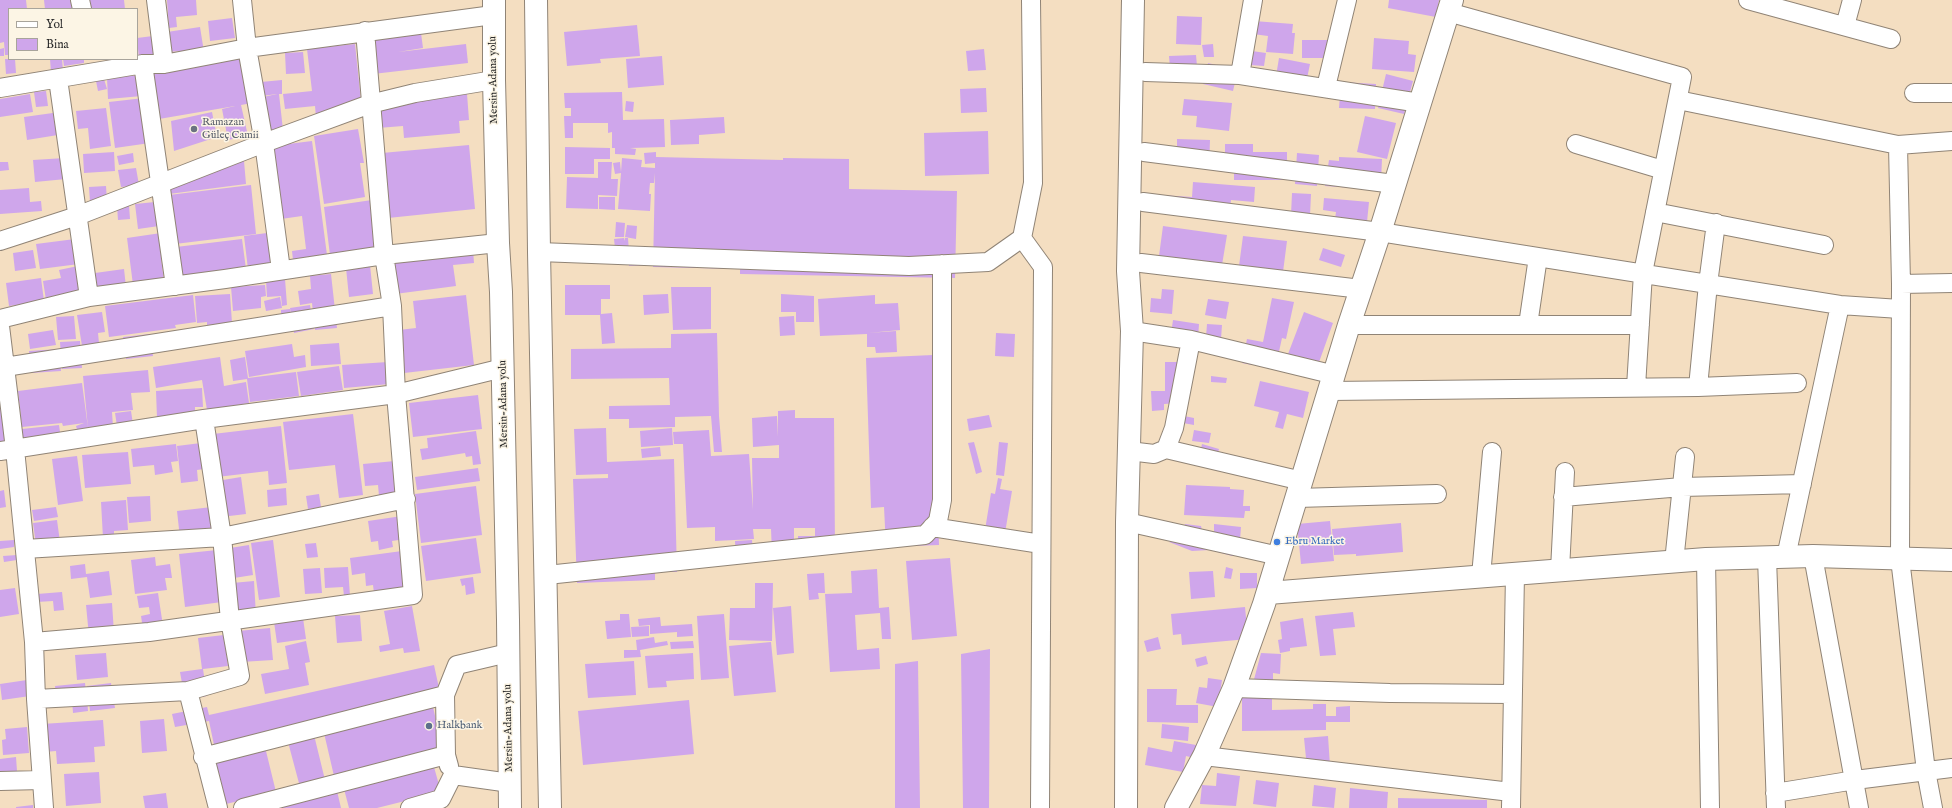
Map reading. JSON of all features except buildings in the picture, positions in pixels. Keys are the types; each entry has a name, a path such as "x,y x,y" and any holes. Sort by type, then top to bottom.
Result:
{"main road":[{"path":"536,0 539,252 550,808"},
{"path":"1126,808 1127,522 1132,331 1128,272 1133,0"},
{"path":"1132,331 1141,263 1146,0"},
{"path":"1176,808 1204,756 1234,688 1268,593 1349,326 1380,232 1450,6"},
{"name":"Mersin-Adana yolu","path":"493,8 498,243 503,368 510,808"},
{"path":"1268,593 1706,559 1813,556 1952,560"}],"street":[{"path":"156,0 164,64"},
{"path":"242,0 247,48 264,142 281,270"},
{"path":"539,252 909,266 988,262 1022,238 1033,183 1031,0"},
{"path":"1240,75 1253,0"},
{"path":"1326,87 1347,0"},
{"path":"1748,0 1891,38"},
{"path":"1845,26 1852,0"},
{"path":"1450,6 1682,77 1643,273 1636,387"},
{"path":"0,88 58,79 92,66 164,64 247,48 365,31 493,8"},
{"path":"34,642 149,632 413,595 396,394 392,306 384,255 365,31"},
{"path":"142,64 161,183 175,286"},
{"path":"1145,72 1240,75 1326,87 1420,103"},
{"path":"58,79 89,297"},
{"path":"0,241 77,216 264,142 370,104 415,93 494,80"},
{"path":"1914,93 1952,93"},
{"path":"1678,100 1898,145 1952,141"},
{"path":"1576,144 1663,170"},
{"path":"1898,145 1901,284 1900,559 1926,771 1933,808"},
{"path":"1144,152 1394,184"},
{"path":"1143,202 1380,232 1840,305 1900,309"},
{"path":"1655,212 1824,245"},
{"path":"1698,387 1708,284 1716,223"},
{"path":"1022,238 1043,267 1040,808"},
{"path":"0,319 89,297 175,286 384,255 498,243"},
{"path":"1528,325 1538,257"},
{"path":"1141,263 1362,289"},
{"path":"546,575 925,535 938,521 942,500 942,264"},
{"path":"1901,284 1952,283"},
{"path":"1840,305 1802,484 1776,557 1776,801 1854,780 1952,768"},
{"path":"5,367 392,306"},
{"path":"1349,326 1640,325"},
{"path":"0,326 5,367 7,450 25,549 34,642 36,699 44,808"},
{"path":"1132,331 1191,340 1332,383 1636,387 1698,387 1797,383"},
{"path":"1166,449 1174,428 1191,340"},
{"path":"7,450 204,419 396,394 503,368"},
{"path":"36,699 188,691 240,676 230,620 222,537 204,419"},
{"path":"1129,451 1154,454 1166,449 1299,489 1437,494"},
{"path":"1481,576 1492,452"},
{"path":"1674,562 1685,457"},
{"path":"1560,570 1565,472"},
{"path":"1563,497 1682,487 1802,484"},
{"path":"25,549 222,537 406,499"},
{"path":"1127,522 1279,556"},
{"path":"932,527 1041,544"},
{"path":"1813,556 1859,808"},
{"path":"1706,559 1710,808"},
{"path":"1204,756 1510,800 1514,573"},
{"path":"410,808 441,799 453,775 446,755 446,695 457,665 508,653"},
{"path":"1234,688 1390,693 1512,694"},
{"path":"188,691 203,757 218,808"},
{"path":"203,757 446,695"},
{"path":"243,808 446,755"},
{"path":"453,775 510,782"},
{"path":"0,781 42,780"}],"place":[{"name":"Ramazan Güleç Camii","path":"194,129"},
{"name":"Ebru Market","path":"1277,542"},
{"name":"Halkbank","path":"429,726"}]}
